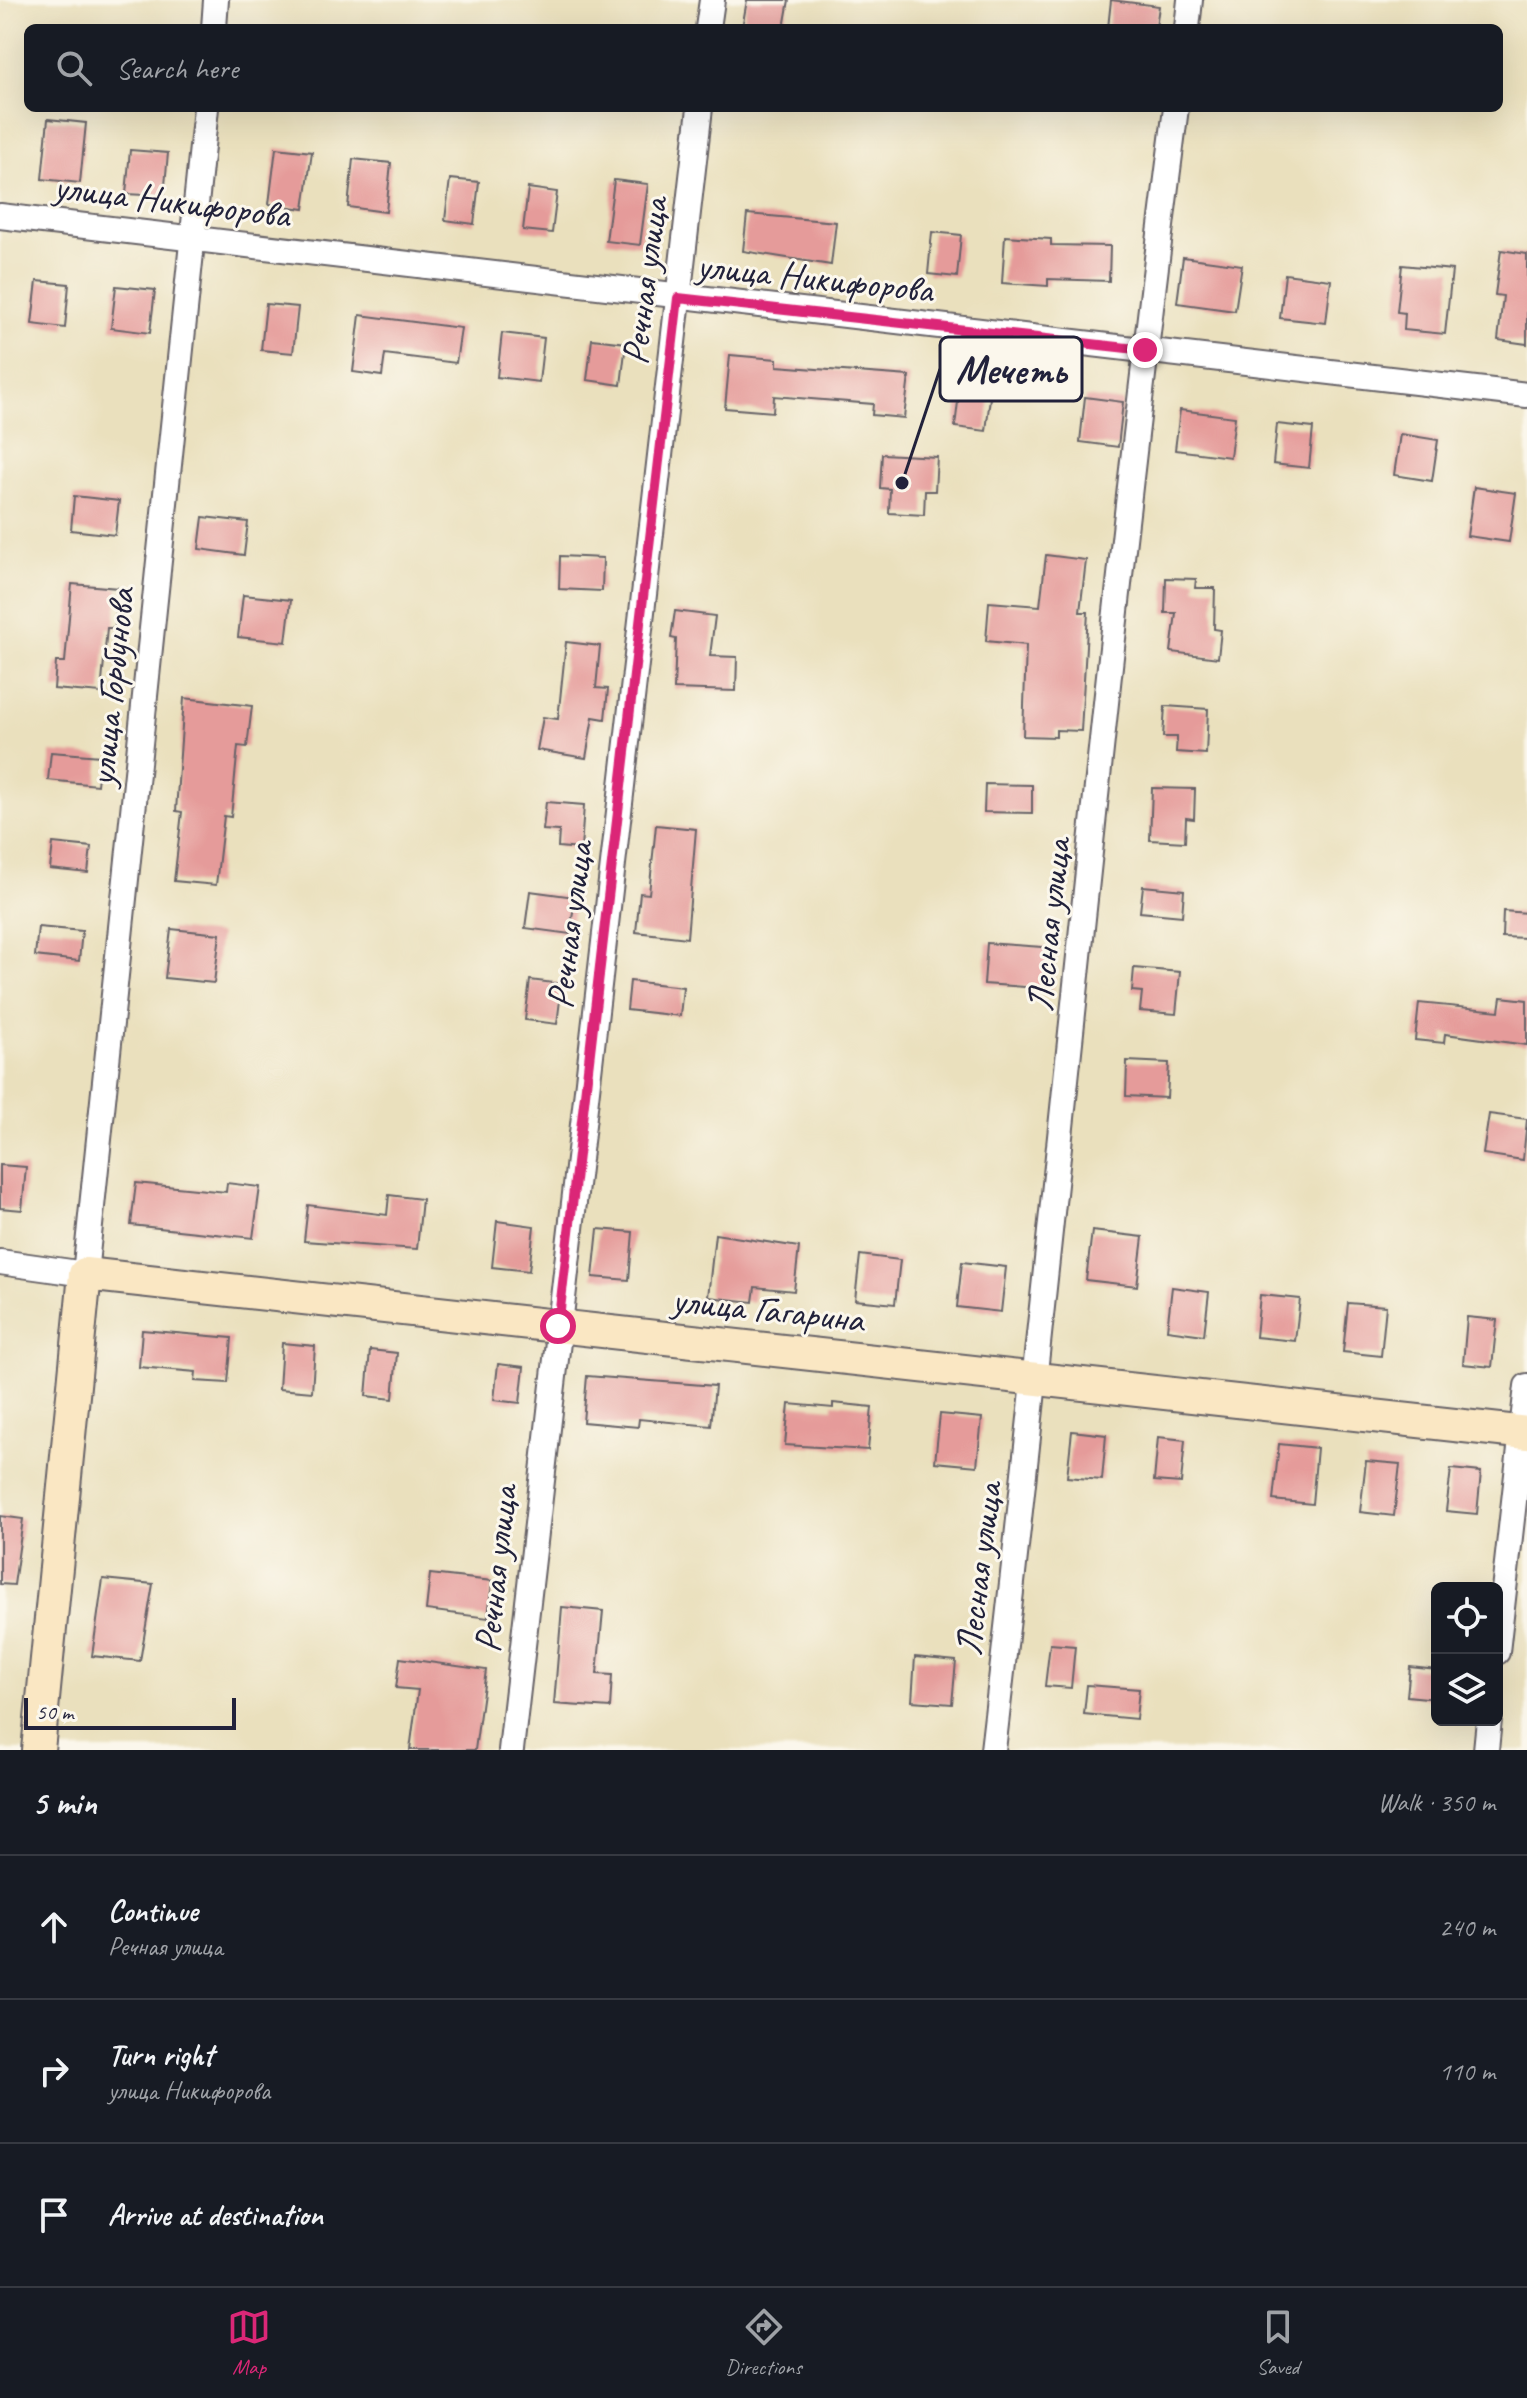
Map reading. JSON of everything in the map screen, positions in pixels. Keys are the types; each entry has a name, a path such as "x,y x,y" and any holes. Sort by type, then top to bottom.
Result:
{"main road":[{"name":"улица Гагарина","path":"85,1274 1525,1432"},
{"path":"38,1750 85,1274"}],"street":[{"path":"214,24 216,0"},
{"path":"709,24 712,0"},
{"path":"1187,24 1190,0"},
{"name":"улица Горбунова","path":"85,1274 195,239 206,112"},
{"name":"Речная улица","path":"511,1750 700,112"},
{"name":"Лесная улица","path":"993,1750 1036,1379 1145,350 1175,112"},
{"name":"улица Никифорова","path":"0,216 678,298 1527,395"},
{"name":"улица Гагарина","path":"0,1262 85,1274"},
{"path":"1503,1605 1525,1432 1527,1386"},
{"path":"1486,1750 1488,1726"}],"building":[{"path":"747,0 789,0 785,24 743,24"},
{"path":"1111,0 1159,6 1157,24 1108,24"},
{"path":"48,119 86,123 80,183 42,179"},
{"path":"276,148 312,152 304,209 269,204"},
{"path":"130,150 168,153 164,196 126,194"},
{"path":"353,159 391,163 386,212 348,207"},
{"path":"450,179 479,182 474,224 445,220"},
{"path":"614,180 648,184 640,245 606,241"},
{"path":"528,188 557,192 552,233 523,230"},
{"path":"747,214 836,222 831,265 743,251"},
{"path":"932,232 961,235 957,277 928,274"},
{"path":"1005,236 1051,239 1051,245 1110,246 1109,281 1048,279 1048,286 1002,283"},
{"path":"1501,250 1527,254 1527,344 1498,340 1503,296 1495,295"},
{"path":"1183,257 1242,265 1235,311 1177,303"},
{"path":"1402,265 1452,270 1445,334 1404,330 1405,313 1397,312"},
{"path":"1285,274 1331,280 1326,323 1280,318"},
{"path":"37,281 69,284 65,328 32,324"},
{"path":"116,286 155,290 150,333 111,328"},
{"path":"266,304 298,307 293,353 261,350"},
{"path":"360,315 461,328 456,363 385,354 382,376 353,372"},
{"path":"502,333 544,338 539,382 497,377"},
{"path":"592,339 626,343 621,385 587,380"},
{"path":"730,355 777,359 777,366 909,376 904,418 872,415 873,404 774,396 773,412 725,408"},
{"path":"960,385 991,389 986,431 955,427"},
{"path":"1085,397 1123,402 1118,447 1080,442"},
{"path":"1180,410 1235,417 1230,457 1175,450"},
{"path":"1277,424 1313,428 1309,468 1273,464"},
{"path":"1400,434 1438,440 1432,481 1394,475"},
{"path":"882,454 937,457 935,491 925,491 924,515 889,513 890,489 880,488"},
{"path":"1474,487 1516,493 1509,542 1467,536"},
{"path":"74,496 119,501 115,535 71,530"},
{"path":"203,517 248,522 244,555 199,549"},
{"path":"1046,555 1086,560 1080,612 1088,612 1081,731 1056,730 1056,737 1023,736 1026,645 986,641 989,602 1040,606"},
{"path":"560,556 603,558 602,591 559,589"},
{"path":"1166,578 1196,579 1195,588 1215,588 1214,629 1221,630 1218,658 1171,652 1176,613 1165,613"},
{"path":"72,584 118,588 115,628 107,628 101,693 54,689 56,662 65,662"},
{"path":"243,595 291,600 286,642 238,637"},
{"path":"675,611 715,616 710,656 737,657 736,691 674,689 676,639 671,638"},
{"path":"566,642 600,646 596,688 608,689 605,719 593,717 586,758 537,750 543,717 558,719"},
{"path":"184,698 252,706 247,747 238,746 231,817 224,816 216,885 174,881 182,812 176,811"},
{"path":"1165,706 1208,709 1206,754 1176,752 1177,737 1163,737"},
{"path":"51,752 100,756 97,785 48,780"},
{"path":"985,784 1032,785 1032,813 984,812"},
{"path":"1152,788 1195,789 1194,819 1186,818 1185,842 1150,840"},
{"path":"546,802 584,805 581,849 558,847 559,831 543,830"},
{"path":"656,825 696,829 687,938 636,932 640,893 649,894"},
{"path":"53,843 91,847 88,873 50,869"},
{"path":"1143,886 1184,890 1182,916 1140,912"},
{"path":"530,891 575,897 570,934 525,928"},
{"path":"1503,911 1527,913 1527,938 1502,937"},
{"path":"38,927 82,931 79,961 35,956"},
{"path":"171,929 220,934 214,983 165,978"},
{"path":"987,943 1056,948 1053,989 984,984"},
{"path":"1134,968 1180,972 1176,1014 1140,1011 1142,992 1132,991"},
{"path":"530,980 562,984 557,1024 525,1020"},
{"path":"630,981 683,987 680,1016 627,1010"},
{"path":"1501,997 1527,1000 1527,1045 1445,1034 1444,1043 1415,1040 1419,1003 1499,1011"},
{"path":"1127,1061 1169,1063 1167,1098 1126,1096"},
{"path":"1489,1114 1527,1119 1523,1160 1483,1154"},
{"path":"0,1165 26,1167 22,1210 0,1208"},
{"path":"136,1183 226,1192 227,1183 260,1187 253,1238 131,1225"},
{"path":"389,1195 422,1199 417,1249 304,1241 308,1205 387,1215"},
{"path":"497,1221 534,1226 529,1271 492,1267"},
{"path":"598,1229 633,1232 629,1280 593,1277"},
{"path":"1092,1231 1143,1237 1137,1286 1086,1280"},
{"path":"715,1234 799,1247 794,1291 755,1287 753,1302 708,1297"},
{"path":"860,1255 900,1260 895,1304 855,1300"},
{"path":"962,1262 1006,1267 1001,1312 957,1307"},
{"path":"1172,1287 1209,1292 1204,1335 1167,1330"},
{"path":"1260,1295 1300,1299 1295,1341 1256,1337"},
{"path":"1348,1303 1386,1306 1381,1356 1343,1352"},
{"path":"1467,1317 1497,1320 1492,1367 1463,1364"},
{"path":"142,1330 232,1338 228,1383 195,1381 196,1372 139,1367"},
{"path":"282,1343 315,1346 312,1392 279,1389"},
{"path":"370,1350 397,1353 393,1399 366,1396"},
{"path":"498,1364 524,1367 520,1403 494,1400"},
{"path":"587,1376 715,1386 711,1426 639,1419 638,1427 583,1422"},
{"path":"833,1403 872,1407 868,1450 785,1445 789,1404 833,1408"},
{"path":"940,1414 982,1418 977,1466 935,1462"},
{"path":"1072,1431 1106,1435 1102,1480 1067,1477"},
{"path":"1158,1437 1185,1440 1181,1483 1154,1481"},
{"path":"1279,1444 1317,1448 1312,1504 1273,1500"},
{"path":"1366,1461 1400,1464 1394,1516 1360,1512"},
{"path":"1451,1469 1481,1472 1477,1514 1446,1511"},
{"path":"0,1516 23,1519 14,1585 0,1584"},
{"path":"430,1574 492,1581 488,1618 426,1610"},
{"path":"103,1579 153,1584 140,1661 92,1656"},
{"path":"562,1607 603,1611 597,1674 612,1675 610,1708 554,1704"},
{"path":"1050,1644 1075,1646 1071,1688 1045,1686"},
{"path":"915,1657 956,1661 952,1704 912,1701"},
{"path":"400,1658 486,1670 475,1750 410,1750 418,1690 396,1688"},
{"path":"1410,1667 1431,1669 1431,1698 1407,1696"},
{"path":"1087,1685 1139,1689 1136,1719 1084,1714"}],"place":[{"name":"Мечеть","path":"902,483"}],"route":[{"path":"558,1326 678,298 1145,350"}]}
